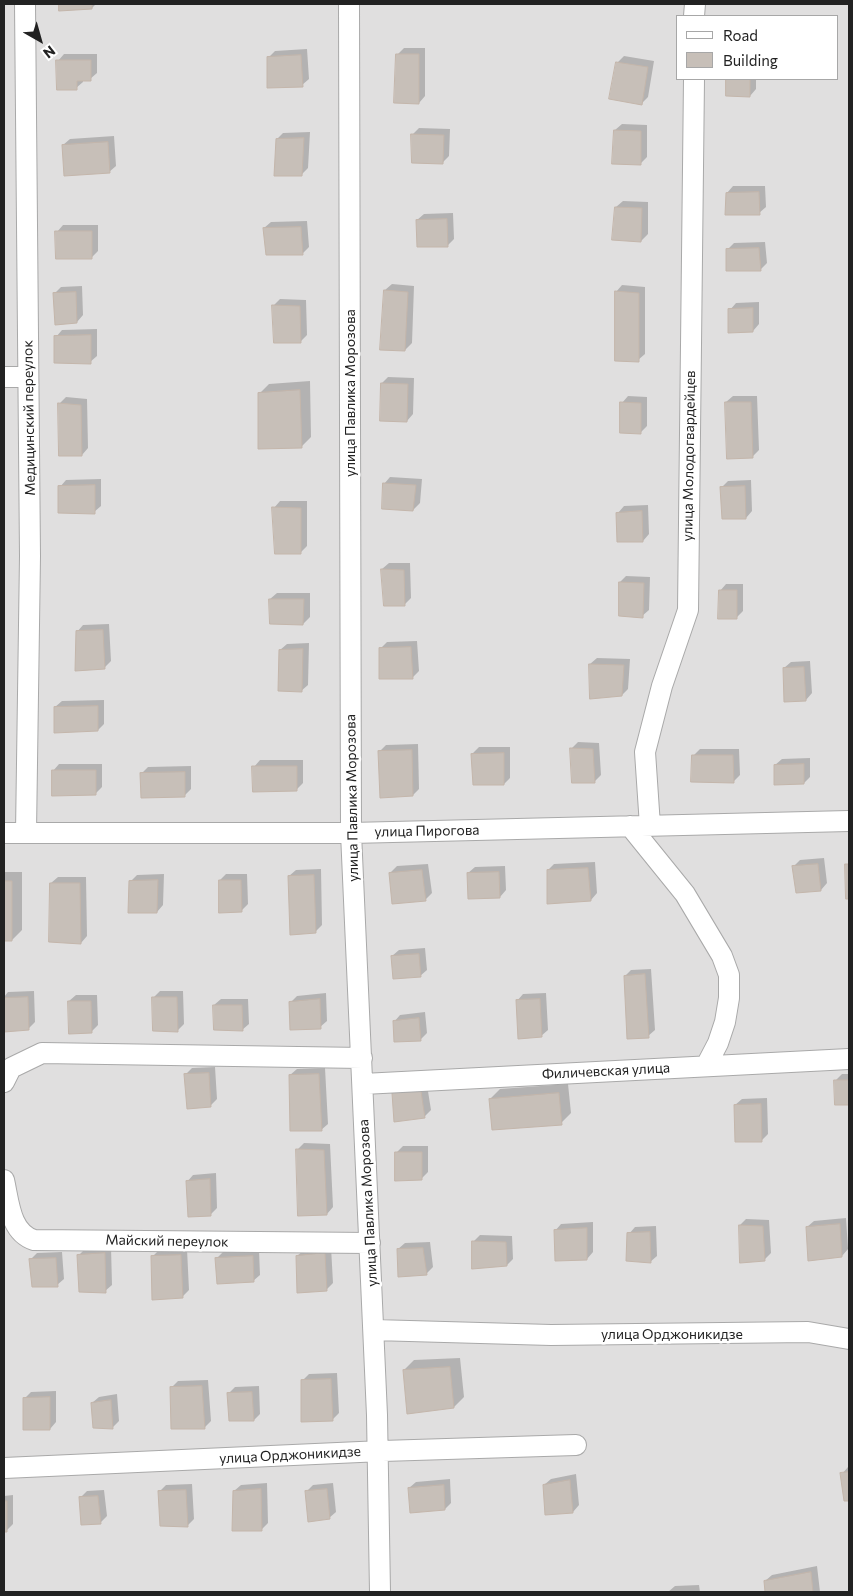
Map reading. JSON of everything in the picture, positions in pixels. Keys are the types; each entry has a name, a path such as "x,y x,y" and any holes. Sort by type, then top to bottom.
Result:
{"street":[{"name":"Медицинский переулок","path":"25,4 30,556 26,832"},
{"name":"улица Павлика Морозова","path":"349,4 351,833 374,1330 380,1592"},
{"name":"улица Молодогвардейцев","path":"640,826 645,752 662,686 688,610 694,80"},
{"path":"4,377 28,377"},
{"name":"улица Пирогова","path":"4,833 351,833 849,821"},
{"path":"640,826 711,934 729,975 729,998 725,1022 718,1043 706,1066"},
{"path":"4,1082 11,1068 42,1053 362,1058"},
{"name":"Филичевская улица","path":"363,1084 849,1059"},
{"name":"Майский переулок","path":"4,1180 15,1224 24,1236 34,1240 370,1244"},
{"name":"улица Орджоникидзе","path":"374,1330 551,1335 808,1332 849,1339"},
{"name":"улица Орджоникидзе","path":"4,1468 378,1451 576,1445"}],"shaded area":[{"path":"4,4 849,4 849,1592 4,1592"}],"building":[{"path":"59,4 92,4 92,9 59,11"},
{"path":"396,54 419,54 419,104 394,103"},
{"path":"301,55 303,87 267,88 267,57"},
{"path":"56,60 91,60 91,81 77,81 77,90 57,90"},
{"path":"616,62 648,67 642,105 609,99"},
{"path":"726,80 750,80 750,97 726,96"},
{"path":"614,130 641,131 641,165 612,164"},
{"path":"411,134 444,135 443,164 412,163"},
{"path":"304,138 302,176 274,176 276,139"},
{"path":"108,142 110,173 64,176 62,145"},
{"path":"759,192 760,215 725,215 726,193"},
{"path":"615,207 642,208 641,242 612,240"},
{"path":"447,219 448,247 417,247 416,220"},
{"path":"301,227 303,255 266,255 263,228"},
{"path":"55,231 92,231 92,259 56,259"},
{"path":"759,248 761,271 726,271 726,249"},
{"path":"384,290 408,292 405,351 380,350"},
{"path":"615,291 639,293 639,362 615,361"},
{"path":"76,292 77,323 55,325 53,293"},
{"path":"272,305 300,306 301,343 274,343"},
{"path":"753,308 753,332 728,333 728,309"},
{"path":"91,335 91,364 54,363 54,336"},
{"path":"381,383 408,384 407,422 380,421"},
{"path":"300,390 302,448 258,449 258,393"},
{"path":"620,402 641,403 641,434 620,433"},
{"path":"725,402 751,402 753,458 727,459"},
{"path":"58,403 81,405 82,456 59,456"},
{"path":"383,483 416,485 413,511 382,509"},
{"path":"95,485 95,514 58,513 58,486"},
{"path":"745,486 746,519 722,519 720,487"},
{"path":"272,507 301,508 301,554 275,554"},
{"path":"642,511 643,542 617,542 616,513"},
{"path":"381,569 404,570 405,606 384,606"},
{"path":"619,582 644,583 643,618 619,616"},
{"path":"719,590 737,590 737,619 718,619"},
{"path":"269,599 304,599 303,625 270,624"},
{"path":"103,630 105,669 75,671 76,631"},
{"path":"411,647 413,679 379,679 379,648"},
{"path":"303,649 302,692 278,691 279,650"},
{"path":"589,664 624,665 622,696 590,699"},
{"path":"804,667 806,701 784,702 783,668"},
{"path":"98,706 98,731 54,733 54,707"},
{"path":"570,748 593,749 595,783 572,783"},
{"path":"412,750 413,796 380,798 378,751"},
{"path":"504,753 504,785 473,785 471,754"},
{"path":"692,755 733,755 734,783 691,782"},
{"path":"804,764 804,784 774,785 774,765"},
{"path":"252,766 297,766 297,791 253,792"},
{"path":"52,770 96,770 96,795 52,796"},
{"path":"185,772 185,797 141,798 140,773"},
{"path":"818,864 821,891 796,893 792,866"},
{"path":"845,864 849,864 849,899 846,899"},
{"path":"588,868 591,901 547,904 547,870"},
{"path":"422,870 426,901 392,904 389,873"},
{"path":"499,872 500,898 468,899 467,873"},
{"path":"314,875 316,933 290,935 288,876"},
{"path":"158,880 157,913 128,913 129,881"},
{"path":"219,880 241,880 242,912 219,913"},
{"path":"4,881 12,881 12,941 4,941"},
{"path":"50,883 80,883 81,944 49,942"},
{"path":"419,954 421,977 393,979 391,956"},
{"path":"645,974 649,1038 627,1039 624,976"},
{"path":"28,997 29,1030 4,1032 4,998"},
{"path":"152,997 177,997 178,1032 153,1031"},
{"path":"320,999 321,1029 290,1030 289,1002"},
{"path":"540,999 542,1037 518,1039 516,1000"},
{"path":"68,1001 91,1001 92,1033 69,1034"},
{"path":"213,1005 242,1005 243,1031 214,1030"},
{"path":"419,1018 421,1041 394,1042 393,1021"},
{"path":"209,1073 211,1107 187,1109 184,1074"},
{"path":"319,1074 322,1131 290,1131 289,1075"},
{"path":"834,1080 849,1080 849,1105 835,1105"},
{"path":"421,1091 425,1118 394,1122 392,1093"},
{"path":"559,1093 562,1125 492,1130 489,1099"},
{"path":"761,1104 762,1142 735,1142 734,1105"},
{"path":"296,1149 324,1150 327,1215 298,1216"},
{"path":"395,1152 422,1152 422,1180 395,1181"},
{"path":"210,1179 211,1216 188,1217 186,1181"},
{"path":"840,1224 842,1257 808,1261 806,1227"},
{"path":"739,1225 763,1226 765,1261 740,1263"},
{"path":"587,1228 587,1260 555,1261 554,1230"},
{"path":"650,1232 651,1263 626,1261 627,1233"},
{"path":"472,1241 506,1242 507,1266 472,1269"},
{"path":"423,1248 427,1275 398,1277 397,1249"},
{"path":"105,1253 106,1293 79,1292 77,1255"},
{"path":"325,1253 327,1291 297,1293 296,1256"},
{"path":"181,1255 183,1298 152,1300 151,1256"},
{"path":"253,1256 254,1282 217,1284 215,1258"},
{"path":"56,1258 58,1287 32,1287 29,1259"},
{"path":"450,1367 454,1408 407,1414 403,1370"},
{"path":"331,1379 333,1421 301,1422 301,1380"},
{"path":"202,1386 205,1429 171,1429 170,1387"},
{"path":"252,1392 254,1421 229,1421 227,1393"},
{"path":"50,1397 50,1430 23,1430 23,1398"},
{"path":"111,1400 113,1429 93,1428 91,1403"},
{"path":"849,1472 849,1501 844,1501 840,1473"},
{"path":"570,1480 573,1513 545,1515 543,1485"},
{"path":"444,1485 445,1510 410,1513 408,1488"},
{"path":"261,1489 262,1531 232,1531 233,1491"},
{"path":"327,1489 330,1519 308,1522 305,1491"},
{"path":"186,1490 188,1527 160,1526 158,1491"},
{"path":"98,1496 101,1524 81,1525 79,1497"},
{"path":"4,1501 7,1501 7,1532 4,1532"},
{"path":"811,1572 813,1592 765,1592 764,1581"}]}
